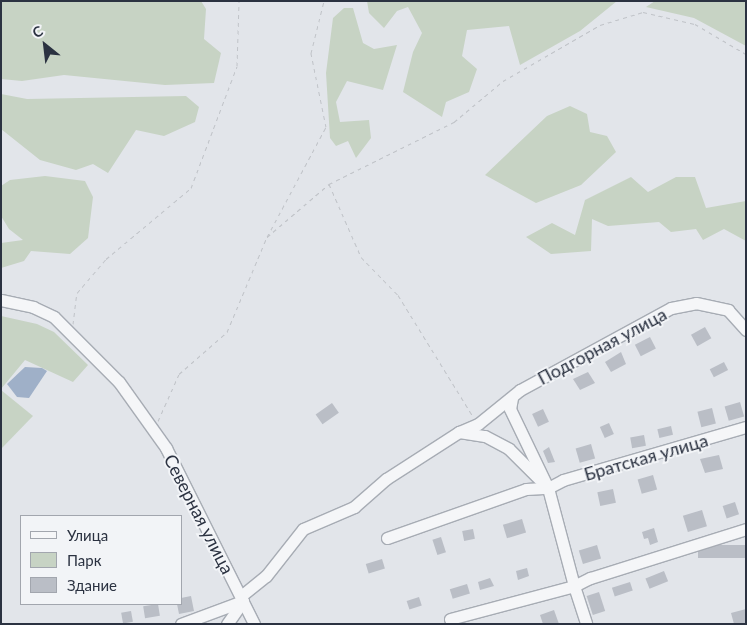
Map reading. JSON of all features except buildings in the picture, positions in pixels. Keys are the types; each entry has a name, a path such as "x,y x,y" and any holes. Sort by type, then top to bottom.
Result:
{"street":[{"name":"Северная улица","path":"1,300 33,307 54,317 119,382 166,448 254,624"},
{"name":"Подгорная улица","path":"242,599 266,576 303,529 354,507 386,480 459,432 478,424 520,390 671,308 696,303 728,310 746,330"},
{"path":"512,398 510,409 548,488 586,624"},
{"path":"478,424 485,436"},
{"name":"Братская улица","path":"387,538 526,489 548,488 563,480 746,427"},
{"path":"459,432 485,436 508,449 548,488"},
{"path":"450,619 574,586 590,578 746,529"},
{"path":"181,624 242,599"},
{"path":"227,624 242,599"}],"path":[{"path":"72,334 77,293 106,259 191,188 237,66 239,1"},
{"path":"154,431 179,374 227,332 267,237 326,127 310,53 324,1"},
{"path":"267,237 329,184 454,122 503,81 600,25 643,12 695,24 746,54"},
{"path":"329,184 361,257 398,295 478,424"}],"green space":[{"path":"1,1 201,1 206,9 204,39 221,53 214,83 165,85 64,75 22,81 1,79"},
{"path":"367,1 617,1 580,31 520,65 509,26 467,30 462,56 477,69 469,92 446,102 442,117 403,92 413,52 422,33 408,7 397,11 384,28 369,13"},
{"path":"655,1 746,1 746,46 694,18 646,7"},
{"path":"344,8 353,8 363,43 374,49 397,45 383,90 347,81 336,102 340,122 369,120 371,138 356,158 348,141 336,146 330,138 326,73 333,18"},
{"path":"1,94 27,99 186,96 199,107 195,122 164,136 136,130 108,173 93,164 76,170 40,160 1,129"},
{"path":"570,106 587,114 590,132 607,136 616,152 581,185 536,203 485,175 547,116"},
{"path":"45,176 85,181 93,197 88,238 70,254 31,251 24,261 1,268 1,243 23,240 9,229 1,216 1,186 10,180"},
{"path":"631,177 648,192 676,177 695,177 706,208 746,201 746,241 724,229 703,240 696,229 671,232 659,222 608,226 592,219 591,251 551,254 526,237 552,223 575,235 585,200"},
{"path":"1,316 37,324 54,332 88,365 73,382 25,360 1,389"},
{"path":"1,390 33,416 1,449"}],"water":[{"path":"25,367 42,368 47,371 29,398 17,397 7,384"}]}
